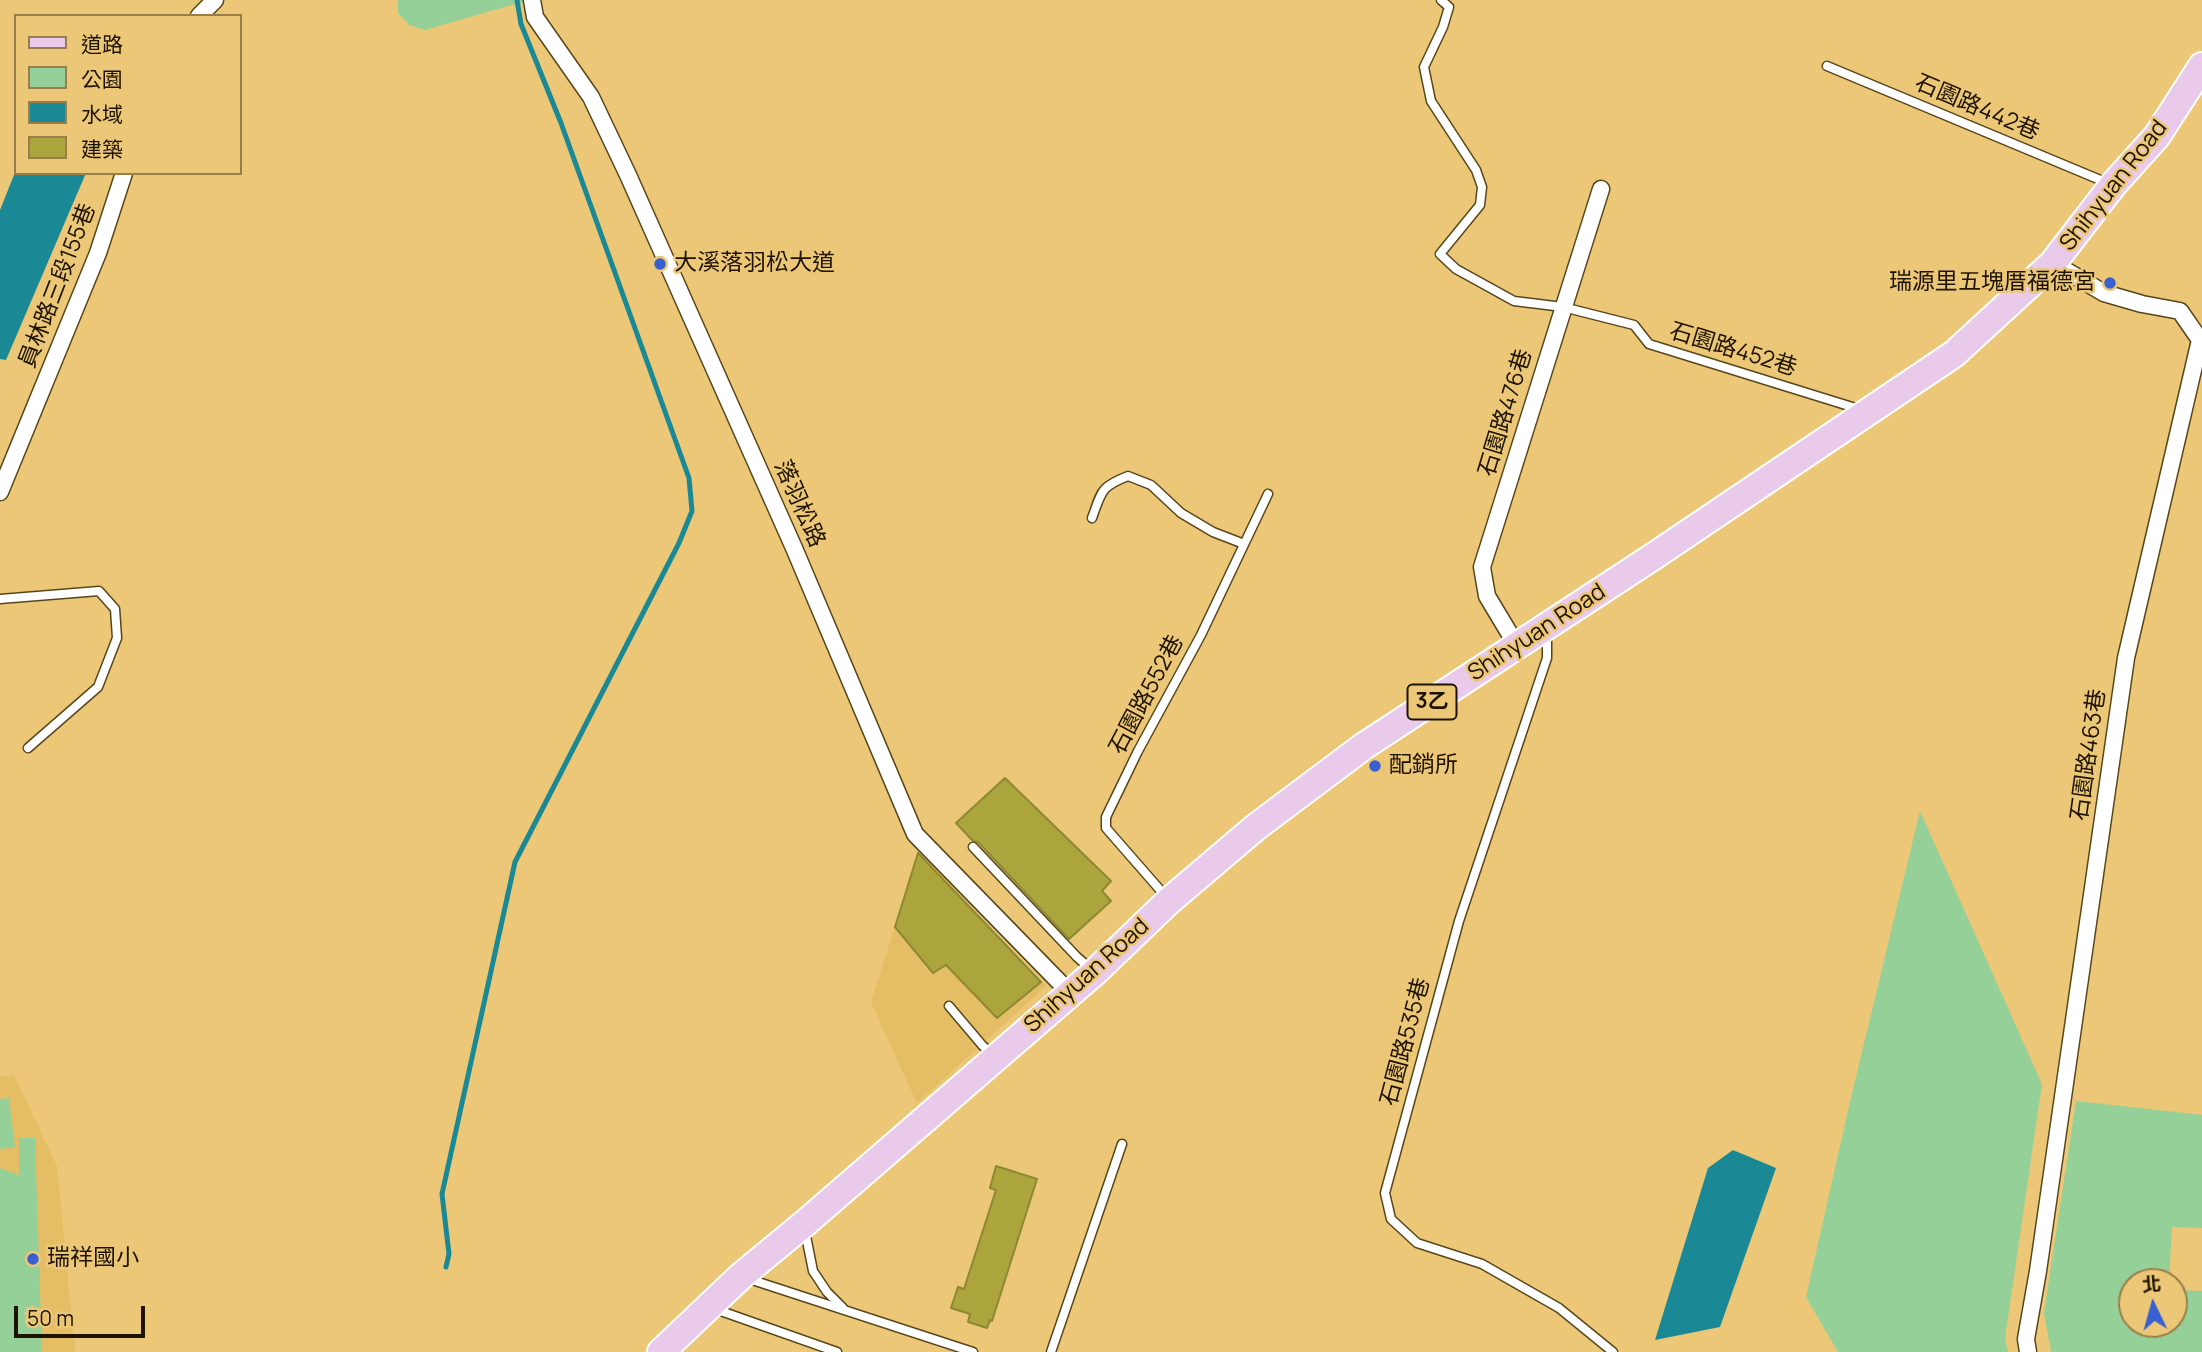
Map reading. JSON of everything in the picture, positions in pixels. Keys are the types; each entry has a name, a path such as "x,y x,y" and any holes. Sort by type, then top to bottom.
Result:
{"main road":[{"name":"Shihyuan Road","path":"661,1352 741,1276 1070,993 1169,901 1256,827 1364,746 1954,354 2053,263 2113,185 2157,136 2202,66"}],"street":[{"path":"201,14 215,0"},
{"name":"落羽松路","path":"532,0 535,17 591,97 628,175 794,548 915,834 1070,993"},
{"name":"員林路三段155巷","path":"0,492 98,253 123,175"},
{"name":"石園路476巷","path":"1517,646 1487,596 1482,567 1601,189"},
{"name":"石園路463巷","path":"2028,1352 2026,1339 2126,658 2200,340 2180,311 2104,293 2053,263"}],"lane":[{"name":"石園路452巷","path":"1441,0 1449,7 1443,27 1424,67 1431,101 1476,170 1482,187 1480,205 1440,254 1457,269 1514,301 1563,307 1634,325 1649,344 1868,412"},
{"name":"石園路442巷","path":"1827,66 2113,185"},
{"path":"1092,518 1103,489 1109,483 1128,476 1151,485 1181,513 1213,533 1244,544"},
{"name":"石園路552巷","path":"1169,901 1107,828 1106,817 1138,751 1201,635 1268,494"},
{"path":"0,599 99,591 115,609 117,638 98,687 28,748"},
{"name":"石園路535巷","path":"1546,626 1548,658 1459,921 1385,1193 1391,1219 1418,1242 1482,1265 1559,1308 1613,1352"},
{"path":"973,848 1094,972"},
{"path":"949,1006 995,1058"},
{"path":"1051,1352 1122,1144"},
{"path":"804,1224 813,1271 827,1292 845,1310"},
{"path":"741,1276 973,1352"},
{"path":"709,1307 838,1352"}],"shaded area":[{"path":"919,851 1046,986 917,1103 871,1002"},
{"name":"瑞祥國小","path":"14,1075 57,1166 75,1352 0,1352 0,1077"}],"green space":[{"path":"398,0 538,0 425,30 409,25 398,13"},
{"path":"1920,811 2042,1084 2005,1338 2008,1352 1838,1352 1806,1297"},
{"path":"9,1098 15,1147 0,1149 0,1099"},
{"path":"2076,1101 2202,1115 2202,1228 2172,1227 2170,1268 2118,1268 2118,1338 2188,1338 2188,1290 2202,1291 2202,1352 2051,1352 2044,1313"},
{"path":"19,1138 35,1138 42,1352 0,1352 0,1168 19,1175"}],"water":[{"path":"14,175 85,175 6,360 0,359 0,210"},
{"path":"1733,1150 1776,1168 1720,1327 1655,1340 1708,1168"}],"building":[{"path":"1005,778 1111,881 1102,891 1111,901 1069,939 978,842 973,841 956,823"},
{"path":"918,853 1041,982 997,1018 946,965 933,973 895,927"},
{"path":"996,1166 1037,1179 992,1321 990,1320 987,1328 968,1322 970,1314 951,1308 958,1287 964,1289 996,1190 990,1188"}],"waterway":[{"path":"446,1267 449,1254 442,1194 515,862 679,543 692,511 689,478 561,123 521,24 517,0"}],"place":[{"name":"大溪落羽松大道","path":"660,264"},
{"name":"瑞源里五塊厝福德宮","path":"2110,283"},
{"name":"配銷所","path":"1375,766"},
{"name":"瑞祥國小","path":"33,1259"}]}
